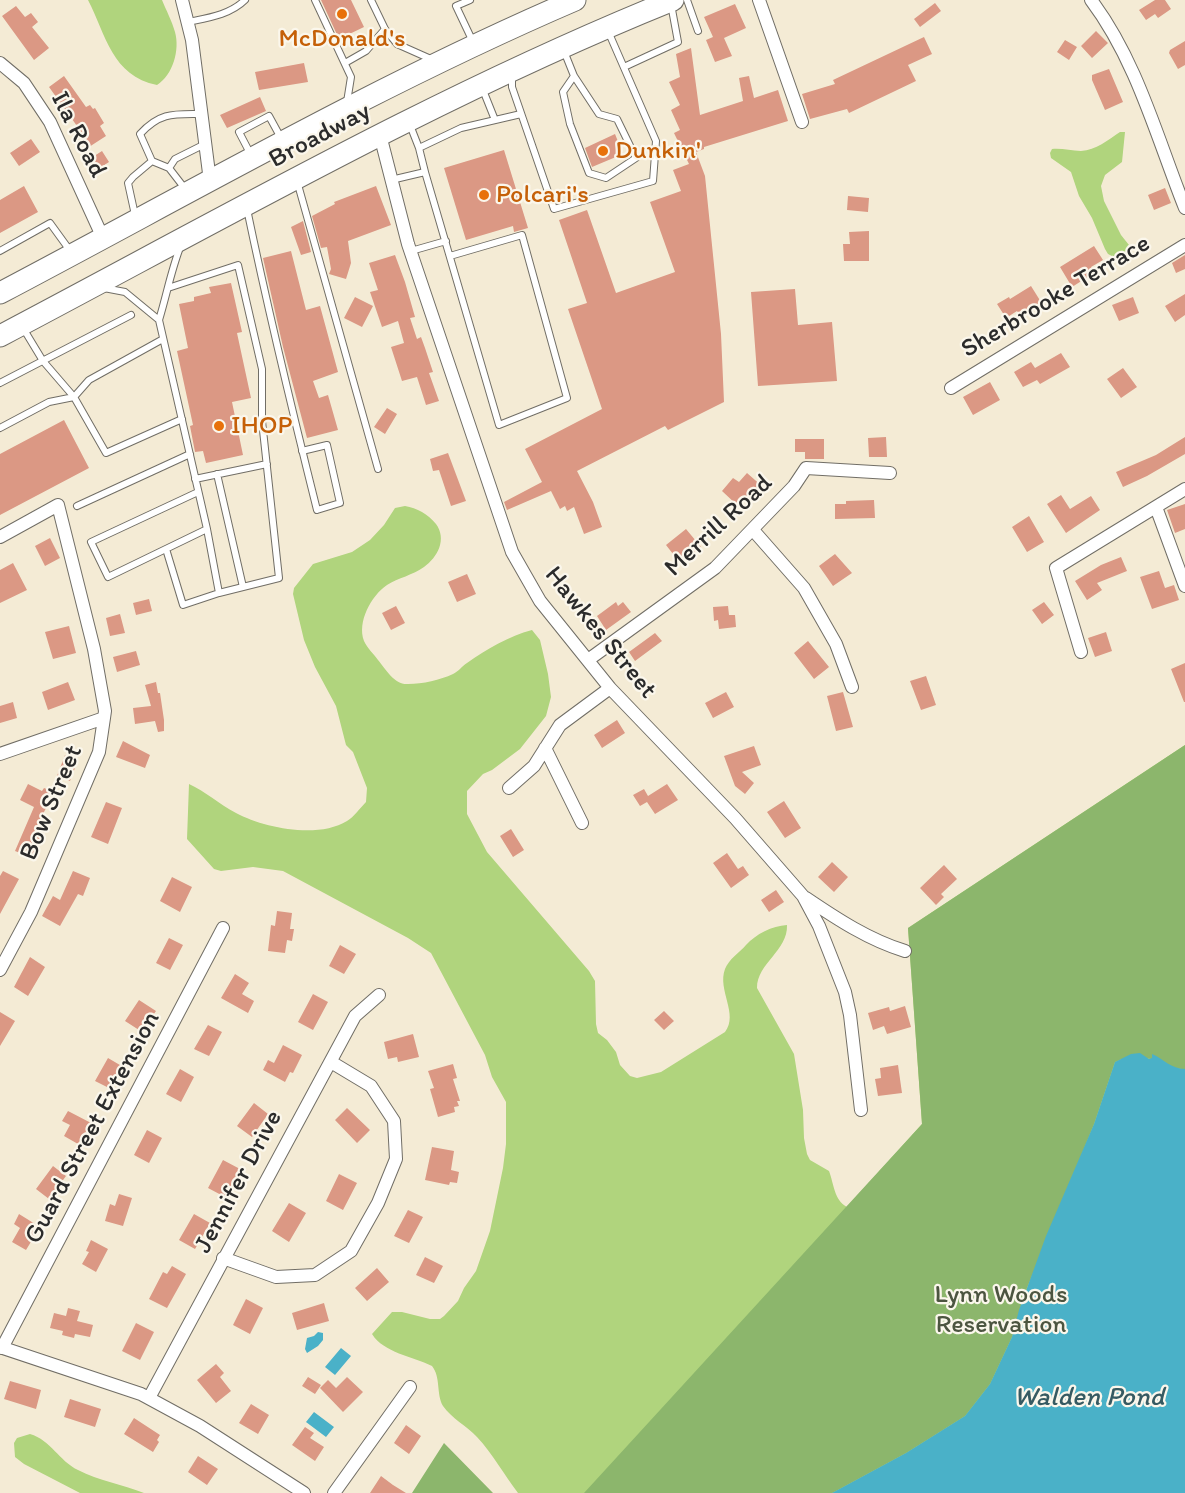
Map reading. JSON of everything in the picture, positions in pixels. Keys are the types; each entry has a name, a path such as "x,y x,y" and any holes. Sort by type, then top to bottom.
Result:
{"highway":[{"name":"Broadway","path":"0,294 283,142 475,45 575,0"},
{"name":"Broadway","path":"0,336 408,120 563,46 677,0"}],"street":[{"path":"182,0 188,22 210,181"},
{"path":"759,0 802,122"},
{"path":"1091,0 1109,24 1129,65 1185,208"},
{"name":"Ila Road","path":"0,63 24,83 50,122 104,238"},
{"name":"Hawkes Street","path":"380,135 411,251 512,552 540,601 610,688 735,818 803,896 819,926 845,992 850,1015 861,1110"},
{"name":"Sherbrooke Terrace","path":"951,388 1185,244"},
{"name":"Merrill Road","path":"588,660 715,568 794,486 806,468 890,473"},
{"path":"1081,652 1056,568 1185,489"},
{"name":"Bow Street","path":"0,537 58,505 94,649 105,711 99,752 31,912 0,970"},
{"path":"1156,507 1185,586"},
{"path":"753,530 804,588 836,644 852,687"},
{"path":"509,788 534,766 560,725 610,688"},
{"path":"0,754 104,718"},
{"path":"545,748 582,822"},
{"path":"803,896 827,913 879,942 905,951"},
{"name":"Guard Street Extension","path":"1,1347 223,928"},
{"name":"Jennifer Drive","path":"149,1398 355,1016 379,995"},
{"path":"223,1258 276,1277 315,1275 351,1251 378,1203 396,1159 394,1121 371,1086 331,1062"},
{"path":"1,1347 149,1398 200,1426 304,1493"},
{"path":"334,1493 410,1387"}],"lane":[{"path":"188,22 216,16 238,6 244,0"},
{"path":"315,0 351,77 345,111"},
{"path":"371,0 385,28 397,44 439,63"},
{"path":"470,0 456,6 475,45"},
{"path":"624,67 678,42 677,0"},
{"path":"677,0 698,31"},
{"path":"512,69 512,87 554,209 653,180 656,141 606,27"},
{"path":"345,63 366,51 385,28"},
{"path":"563,46 574,76 599,114 617,119 636,158 606,178 588,173 570,124 563,92 574,76"},
{"path":"481,84 495,120"},
{"path":"188,193 169,168 152,161 140,134 148,125 169,114 201,114"},
{"path":"419,147 461,128 521,114"},
{"path":"252,159 239,132 269,116 283,142"},
{"path":"408,120 419,147 425,172 499,425 567,398 522,235 450,256"},
{"path":"169,168 175,159 205,144"},
{"path":"136,220 128,183 152,161"},
{"path":"391,180 425,172"},
{"path":"297,179 378,469"},
{"path":"246,206 271,326 302,451 317,510 340,503 327,445 302,451"},
{"path":"0,251 50,223 73,255"},
{"path":"185,238 171,268 159,320 207,529 219,593"},
{"path":"411,251 446,241"},
{"path":"166,549 183,605 219,593 279,578 262,421 262,369 238,265 168,288"},
{"path":"94,286 125,292 159,320"},
{"path":"0,383 131,315"},
{"path":"21,325 43,361 74,397 106,453 182,419"},
{"path":"0,428 49,402 74,397 89,380 164,339"},
{"path":"78,506 190,454"},
{"path":"195,479 267,464"},
{"path":"217,474 243,587"},
{"path":"198,492 91,542 108,577 207,529"}],"green space":[{"path":"88,0 162,0 174,28 177,46 174,62 163,81 157,85 142,80 120,63 112,52"},
{"path":"1120,132 1125,132 1122,162 1105,175 1101,186 1104,201 1121,235 1129,245 1125,257 1120,260 1108,254 1105,249 1092,218 1079,196 1071,172 1051,158 1050,153 1052,149 1081,151 1092,149"},
{"path":"405,506 422,512 436,524 441,542 437,553 424,567 387,585 376,596 364,618 362,634 364,641 391,676 403,684 408,684 431,681 453,674 490,648 532,630 540,640 551,697 546,716 520,749 483,774 467,791 467,814 487,852 589,971 595,981 598,1033 616,1052 620,1065 630,1076 637,1078 661,1072 725,1032 730,1018 723,977 727,965 755,937 770,929 787,925 783,942 762,971 757,988 794,1054 807,1154 810,1160 829,1171 839,1200 847,1207 922,1124 908,928 1185,745 1185,1493 518,1493 483,1444 443,1406 437,1375 432,1366 391,1350 372,1334 392,1312 440,1319 458,1301 476,1271 490,1231 503,1168 506,1144 506,1102 492,1077 485,1055 431,953 408,938 283,871 253,867 221,871 214,869 187,839 189,784 248,818 291,829 307,830 335,826 350,819 366,802 367,788 353,752 346,745 336,706 315,667 304,640 293,594 294,588 313,564 352,552 370,540 395,508"},
{"name":"Lynn Woods Reservation","path":"1185,745 1185,1069 1140,1057 1115,1062 1094,1124 1024,1295 1012,1337 990,1384 965,1416 906,1453 832,1493 584,1493 922,1124 908,928"},
{"path":"30,1434 44,1441 78,1470 144,1493 80,1493 15,1457 14,1443 17,1438"},
{"path":"444,1443 493,1493 412,1493"}],"water":[{"name":"Walden Pond","path":"1140,1053 1149,1059 1152,1058 1152,1054 1172,1066 1185,1069 1185,1493 832,1493 906,1453 965,1416 990,1384 1012,1337 1019,1310 1046,1236 1094,1124 1115,1062 1131,1054"},
{"path":"318,1332 323,1333 323,1340 307,1353 305,1349 307,1338"},
{"path":"341,1348 351,1356 335,1375 325,1367"},
{"path":"314,1412 334,1427 326,1437 306,1422"}],"building":[{"name":"McDonald's","path":"321,0 351,0 364,27 339,39"},
{"path":"1155,0 1165,0 1171,9 1158,18 1155,14 1146,20 1139,10"},
{"path":"935,3 941,11 920,27 914,19"},
{"path":"735,4 746,28 724,38 732,56 715,62 706,40 713,37 704,17"},
{"path":"16,6 25,17 31,13 38,22 32,27 49,48 34,60 2,16"},
{"path":"1096,31 1108,43 1092,58 1081,46"},
{"path":"924,37 932,54 908,65 916,81 849,113 847,109 810,119 802,94 835,84 833,80"},
{"path":"1065,40 1077,47 1069,60 1057,52"},
{"path":"1185,41 1185,65 1178,69 1169,53"},
{"path":"691,48 700,115 743,101 739,78 749,76 754,98 778,90 788,121 704,147 696,152 705,176 721,334 724,402 668,430 665,426 577,471 593,502 602,527 584,534 574,507 567,511 565,506 560,509 551,491 507,510 504,502 542,482 525,449 602,409 568,309 587,303 559,220 587,210 616,293 675,272 650,202 681,191 673,170 689,164 674,133 680,130 671,110 680,105 669,82 680,77 676,54"},
{"path":"304,63 308,82 259,90 255,72"},
{"path":"1109,69 1123,102 1105,110 1092,75"},
{"path":"64,76 86,107 90,105 93,109 95,108 104,123 100,126 106,136 89,147 83,137 77,141 69,130 77,126 49,87"},
{"path":"260,97 266,111 227,128 220,115"},
{"name":"Dunkin'","path":"615,134 623,154 592,167 585,148"},
{"path":"31,139 40,152 19,166 10,153"},
{"name":"Polcari's","path":"504,150 528,228 514,232 513,226 466,240 444,168"},
{"path":"102,151 109,162 95,171 88,160"},
{"path":"24,186 38,212 0,233 0,200"},
{"path":"376,186 391,225 348,241 351,263 346,279 329,274 331,269 327,247 321,248 312,216 335,204 334,202"},
{"path":"1165,188 1171,203 1154,210 1148,195"},
{"path":"848,196 869,198 868,212 847,210"},
{"path":"303,221 311,252 301,255 291,227"},
{"path":"869,231 869,261 844,261 843,244 850,244 849,232"},
{"path":"1094,246 1103,260 1091,267 1094,273 1072,287 1060,267"},
{"path":"291,251 306,310 320,306 338,372 313,381 319,398 328,395 338,430 307,438 263,258"},
{"path":"395,255 415,317 410,318 417,339 421,337 425,348 433,372 429,373 439,401 426,405 417,377 402,381 391,347 404,343 398,321 382,327 370,292 378,290 369,263"},
{"path":"1185,255 1185,269 1176,273 1172,263"},
{"path":"231,283 242,332 237,333 251,398 232,402 243,455 206,463 203,451 195,452 190,426 193,425 177,351 188,348 179,304 194,301 194,297 211,293 209,287"},
{"path":"1031,286 1041,302 1020,315 1017,311 1006,318 997,304"},
{"path":"795,289 798,325 832,322 837,381 758,386 751,292"},
{"path":"1185,294 1185,315 1175,322 1165,306"},
{"path":"355,297 373,306 362,327 344,318"},
{"path":"1133,297 1139,313 1119,321 1112,305"},
{"path":"1061,353 1070,367 1040,384 1037,380 1023,387 1014,372 1031,362 1035,368"},
{"path":"1123,368 1137,387 1121,398 1107,379"},
{"path":"990,382 1000,400 973,415 963,397"},
{"path":"387,408 397,414 385,434 374,427"},
{"path":"64,420 89,468 0,515 0,454"},
{"path":"886,437 887,457 869,457 868,438"},
{"path":"1185,437 1185,454 1123,487 1116,472 1156,455"},
{"path":"795,439 824,439 824,459 805,459 805,452 795,452"},
{"path":"448,453 466,501 451,506 439,470 433,471 430,459"},
{"path":"747,473 763,487 755,496 750,493 737,505 722,491 733,478 739,482"},
{"path":"1061,495 1070,509 1091,496 1100,510 1066,533 1047,504"},
{"path":"874,500 875,518 835,519 835,504 846,504 846,501"},
{"path":"1185,504 1185,529 1175,533 1167,510"},
{"path":"1029,516 1044,542 1027,552 1012,527"},
{"path":"686,529 701,547 680,563 666,545"},
{"path":"50,538 60,558 45,566 35,546"},
{"path":"835,554 852,573 833,586 819,566"},
{"path":"1121,557 1127,571 1097,583 1102,590 1087,600 1075,581 1101,565"},
{"path":"13,563 27,590 0,603 0,570"},
{"path":"1159,571 1165,588 1174,585 1179,600 1152,609 1140,577"},
{"path":"467,574 476,594 457,602 448,582"},
{"path":"149,599 152,611 136,615 133,603"},
{"path":"616,602 618,606 623,602 631,612 606,630 597,616"},
{"path":"1044,602 1054,615 1042,624 1032,610"},
{"path":"396,606 405,623 391,630 382,613"},
{"path":"728,606 729,615 735,615 736,627 719,629 718,620 714,621 713,607"},
{"path":"120,614 125,633 110,636 106,618"},
{"path":"69,626 76,653 53,659 45,632"},
{"path":"1106,632 1112,651 1095,657 1088,638"},
{"path":"655,633 662,641 635,661 629,652"},
{"path":"808,641 829,667 814,679 794,653"},
{"path":"136,651 140,665 117,672 113,657"},
{"path":"1185,663 1185,702 1184,702 1171,669"},
{"path":"926,676 936,705 921,710 910,681"},
{"path":"68,682 75,700 48,710 42,692"},
{"path":"156,682 164,720 164,731 158,732 155,721 135,724 133,708 151,706 145,685"},
{"path":"726,692 734,707 713,718 705,703"},
{"path":"843,692 853,727 836,731 827,696"},
{"path":"13,702 17,718 0,723 0,706"},
{"path":"617,720 625,733 602,748 594,735"},
{"path":"123,741 150,755 145,768 116,757"},
{"path":"754,746 761,765 742,772 754,783 745,794 735,786 724,756"},
{"path":"65,755 78,760 70,781 57,776"},
{"path":"28,784 42,791 44,788 54,792 37,826 45,829 33,858 15,851 34,807 20,800"},
{"path":"667,784 678,800 655,814 647,802 640,806 633,795 644,789 648,796"},
{"path":"784,801 801,828 785,838 767,812"},
{"path":"106,802 122,808 108,844 91,837"},
{"path":"511,829 524,850 513,857 500,836"},
{"path":"727,853 738,869 743,866 749,875 731,888 713,863"},
{"path":"832,862 848,877 834,892 818,877"},
{"path":"944,865 957,879 941,894 944,897 936,905 920,888"},
{"path":"3,871 19,879 0,914 0,876"},
{"path":"73,871 90,878 83,896 78,894 60,926 42,916 53,896 60,900"},
{"path":"172,877 192,887 180,912 160,901"},
{"path":"776,890 784,902 769,912 761,900"},
{"path":"277,911 292,913 290,929 294,929 292,941 287,940 285,953 268,951 271,925 275,926"},
{"path":"169,938 183,945 170,970 156,963"},
{"path":"340,945 356,954 344,974 329,966"},
{"path":"30,957 45,967 28,996 14,987"},
{"path":"235,974 249,983 242,994 254,1001 248,1013 221,998"},
{"path":"313,994 328,1002 313,1030 298,1022"},
{"path":"139,1000 156,1011 149,1021 146,1019 139,1030 125,1021"},
{"path":"905,1006 911,1027 887,1034 884,1026 873,1030 868,1013 889,1007 890,1011"},
{"path":"664,1011 674,1021 664,1030 654,1020"},
{"path":"0,1012 15,1021 0,1046"},
{"path":"208,1025 222,1032 209,1056 194,1049"},
{"path":"413,1034 419,1057 398,1062 397,1057 388,1059 384,1042"},
{"path":"283,1045 302,1055 293,1073 290,1072 285,1082 263,1070 268,1060 274,1063"},
{"path":"108,1058 125,1068 120,1077 116,1075 109,1088 95,1081"},
{"path":"453,1064 457,1078 453,1079 460,1101 457,1101 459,1106 454,1107 455,1112 438,1117 430,1089 434,1088 428,1071"},
{"path":"898,1065 902,1093 878,1096 875,1079 881,1078 880,1068"},
{"path":"180,1069 194,1077 181,1102 166,1094"},
{"path":"254,1103 268,1114 252,1137 237,1126"},
{"path":"347,1108 370,1130 357,1143 335,1120"},
{"path":"68,1111 93,1124 88,1134 85,1132 78,1144 64,1136 70,1125 62,1121"},
{"path":"147,1130 162,1138 149,1163 134,1155"},
{"path":"432,1147 454,1151 451,1170 459,1172 457,1183 450,1182 449,1185 425,1180"},
{"path":"223,1160 240,1169 225,1197 208,1188"},
{"path":"53,1166 66,1176 49,1199 36,1189"},
{"path":"339,1174 357,1183 343,1210 326,1201"},
{"path":"119,1194 132,1198 123,1226 105,1221 110,1204 115,1206"},
{"path":"289,1203 306,1213 289,1242 272,1231"},
{"path":"408,1210 423,1217 409,1243 394,1236"},
{"path":"19,1214 40,1227 26,1250 12,1242 20,1228 14,1224"},
{"path":"194,1214 210,1223 195,1249 179,1240"},
{"path":"91,1240 108,1249 96,1272 82,1264 89,1252 86,1251"},
{"path":"425,1257 443,1266 434,1283 416,1275"},
{"path":"172,1266 186,1274 167,1308 149,1299 163,1272 167,1274"},
{"path":"377,1268 389,1282 367,1301 355,1288"},
{"path":"246,1299 263,1308 250,1334 233,1325"},
{"path":"324,1303 329,1321 297,1330 292,1313"},
{"path":"68,1308 80,1311 77,1321 93,1325 90,1337 75,1334 74,1338 62,1335 63,1331 50,1328 54,1313 66,1316"},
{"path":"136,1323 154,1332 140,1360 122,1351"},
{"path":"216,1364 224,1373 220,1377 231,1391 216,1403 197,1380"},
{"path":"308,1377 321,1385 315,1394 302,1386"},
{"path":"347,1377 363,1392 343,1412 320,1388 328,1380 336,1388"},
{"path":"10,1381 41,1390 36,1409 4,1399"},
{"path":"70,1399 101,1409 95,1427 64,1417"},
{"path":"251,1404 269,1415 258,1434 239,1423"},
{"path":"134,1418 160,1435 153,1452 124,1434"},
{"path":"406,1425 421,1436 409,1454 394,1443"},
{"path":"305,1427 314,1433 310,1438 324,1447 315,1461 292,1445"},
{"path":"198,1456 218,1469 207,1485 188,1472"},
{"path":"381,1476 393,1485 406,1493 370,1493"}],"place":[{"name":"McDonald's","path":"342,14"},
{"name":"Dunkin'","path":"603,151"},
{"name":"Polcari's","path":"484,195"},
{"name":"IHOP","path":"219,426"}]}
